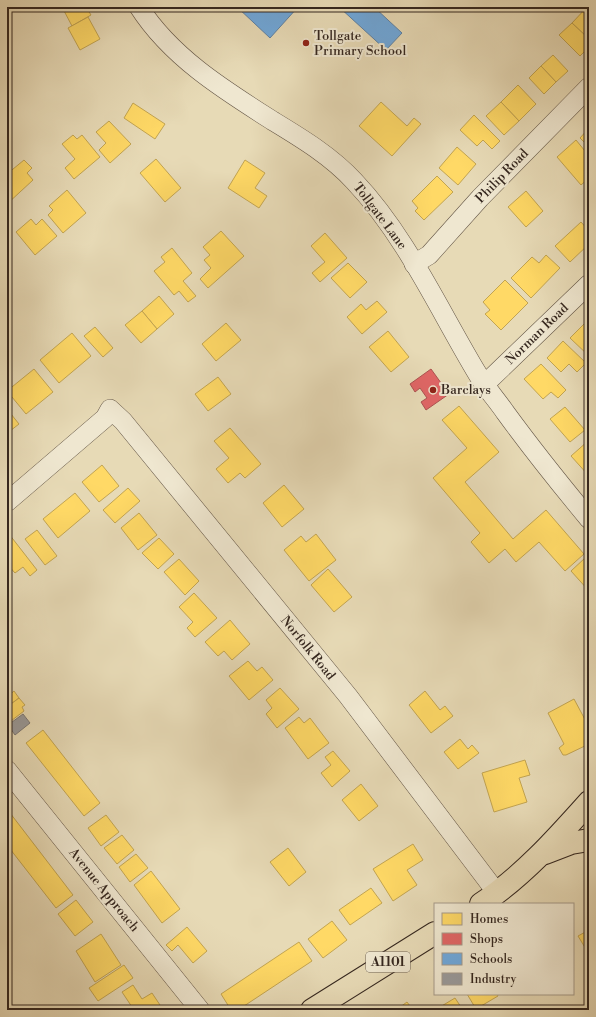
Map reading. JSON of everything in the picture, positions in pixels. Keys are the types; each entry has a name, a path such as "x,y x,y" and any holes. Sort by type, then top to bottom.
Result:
{"main road":[{"path":"489,899 544,853 585,810"},
{"path":"544,853 571,843 589,840"},
{"name":"A1101","path":"312,1010 434,934"}],"street":[{"name":"Tollgate Lane","path":"139,7 173,48 194,67 241,101 298,137 334,163 354,180 397,233 485,384 542,463 589,519"},
{"name":"Philip Road","path":"414,264 429,255 480,198 589,87"},
{"name":"Norman Road","path":"485,384 589,284"},
{"name":"Norfolk Road","path":"7,502 104,418 110,409 123,421 348,696 489,899"},
{"name":"Avenue Approach","path":"7,770 200,1010"}],"building: Homes":[{"path":"62,7 86,7 91,15 72,26"},
{"path":"587,7 589,7 589,39 572,23"},
{"path":"88,17 100,39 80,50 68,28"},
{"path":"572,23 589,39 589,47 580,56 559,35"},
{"path":"553,55 568,71 556,82 541,66"},
{"path":"541,66 556,82 544,94 529,78"},
{"path":"518,85 536,104 519,121 501,102"},
{"path":"381,102 407,126 414,118 421,124 392,156 359,126"},
{"path":"501,102 519,121 504,135 486,116"},
{"path":"133,103 165,124 155,139 124,118"},
{"path":"474,115 500,141 492,149 483,140 477,146 460,130"},
{"path":"109,121 131,144 110,163 99,150 106,143 96,132"},
{"path":"589,128 589,147 580,138"},
{"path":"73,135 77,139 82,135 100,157 74,179 65,168 75,159 62,144"},
{"path":"576,140 589,156 589,178 581,185 557,157"},
{"path":"457,147 476,164 458,185 439,168"},
{"path":"156,159 181,188 165,202 140,173"},
{"path":"24,160 32,168 27,173 33,180 7,204 7,174"},
{"path":"245,160 265,173 255,188 267,196 259,208 228,188"},
{"path":"437,176 453,192 424,220 415,211 418,208 412,201"},
{"path":"67,190 86,213 63,233 48,215 53,210 49,206"},
{"path":"526,191 543,211 526,227 508,207"},
{"path":"31,219 36,225 42,219 57,236 35,255 16,232"},
{"path":"581,222 589,231 589,244 570,262 555,246"},
{"path":"221,231 244,256 208,288 200,279 211,268 204,260 210,255 203,247"},
{"path":"325,233 347,258 320,282 312,273 325,262 311,246"},
{"path":"172,248 192,273 183,281 196,296 188,302 179,291 174,295 154,271 165,262 161,257"},
{"path":"546,255 560,268 531,298 511,278 532,257 539,263"},
{"path":"348,263 367,282 350,298 331,278"},
{"path":"505,280 528,303 501,330 485,314 490,310 483,302"},
{"path":"159,296 174,314 157,329 142,311"},
{"path":"377,301 387,312 362,334 347,317 361,304 366,310"},
{"path":"142,311 157,329 141,343 125,325"},
{"path":"589,319 589,356 570,338"},
{"path":"226,323 241,340 216,361 202,344"},
{"path":"95,327 113,348 103,357 84,336"},
{"path":"388,331 409,357 391,372 369,347"},
{"path":"72,333 91,356 59,383 40,360"},
{"path":"563,341 586,363 577,372 569,364 561,372 547,358"},
{"path":"541,364 566,390 558,398 551,392 543,399 524,379"},
{"path":"34,369 53,392 26,414 7,391"},
{"path":"218,377 231,394 208,411 195,394"},
{"path":"459,406 499,452 465,482 513,539 546,510 584,554 565,571 539,542 516,562 505,549 489,563 471,542 480,533 433,478 467,448 442,420"},
{"path":"565,407 585,430 570,442 550,419"},
{"path":"7,409 19,424 10,431 7,429"},
{"path":"230,428 261,464 245,478 240,473 228,483 216,469 229,458 214,441"},
{"path":"588,441 589,442 589,476 571,456"},
{"path":"102,465 119,486 99,502 82,482"},
{"path":"284,485 304,509 282,527 263,503"},
{"path":"128,488 140,501 115,523 103,510"},
{"path":"75,493 90,511 58,538 43,519"},
{"path":"139,513 157,535 138,550 121,528"},
{"path":"37,530 57,556 45,565 25,539"},
{"path":"9,534 37,570 30,576 23,567 15,573 7,564 7,535"},
{"path":"316,534 336,560 309,581 284,550 301,536 306,542"},
{"path":"159,538 174,554 158,569 142,553"},
{"path":"585,558 589,562 589,591 571,571"},
{"path":"179,559 199,581 185,595 164,572"},
{"path":"328,569 352,597 334,612 311,585"},
{"path":"194,593 217,618 195,637 187,628 193,622 179,607"},
{"path":"230,620 250,644 232,660 224,651 218,656 205,642"},
{"path":"248,661 257,671 262,667 273,680 249,700 229,676"},
{"path":"280,688 299,709 277,728 266,714 272,708 266,700"},
{"path":"14,691 19,698 7,707 7,697"},
{"path":"425,691 440,710 445,706 453,716 431,733 409,705"},
{"path":"19,698 25,705 22,707 24,711 7,724 7,707"},
{"path":"574,699 589,727 589,744 563,755 559,748 564,744 548,713"},
{"path":"299,717 304,723 310,718 329,743 308,759 285,728"},
{"path":"43,730 100,803 84,816 26,743"},
{"path":"460,739 468,749 472,745 479,753 458,769 444,752"},
{"path":"333,751 350,771 332,787 321,773 331,765 325,757"},
{"path":"525,760 530,775 519,778 527,802 494,812 482,773"},
{"path":"361,784 378,806 359,821 342,800"},
{"path":"7,809 73,895 56,908 7,845"},
{"path":"106,815 119,832 101,846 88,828"},
{"path":"122,835 134,850 117,864 104,848"},
{"path":"413,844 423,860 407,870 417,885 393,901 373,869"},
{"path":"288,848 306,872 289,886 270,862"},
{"path":"136,854 148,868 130,882 119,867"},
{"path":"151,871 180,909 162,923 134,885"},
{"path":"371,888 382,903 350,925 339,910"},
{"path":"76,900 93,922 75,936 58,914"},
{"path":"332,921 347,940 323,958 308,939"},
{"path":"187,927 207,951 193,963 178,945 172,951 166,945"},
{"path":"589,930 589,954 578,936"},
{"path":"101,934 121,965 95,982 76,951"},
{"path":"299,942 312,961 238,1010 231,1010 221,994"},
{"path":"124,965 133,978 98,1001 89,988"},
{"path":"133,985 142,999 152,993 160,1005 153,1010 134,1010 122,992"},
{"path":"468,995 498,995 498,996 476,1009"},
{"path":"455,998 463,1010 435,1010"},
{"path":"407,1002 413,1010 396,1010"}],"building: Shops":[{"name":"Barclays","path":"431,369 449,394 426,410 421,402 427,398 420,388 415,392 410,384"}],"building: Schools":[{"path":"237,7 298,7 270,38"},
{"path":"339,7 374,7 402,33 386,50"}],"building: Industry":[{"path":"23,714 30,723 15,735 8,725"}],"place":[{"name":"Tollgate Primary School","path":"306,43"},
{"name":"Barclays","path":"433,390"}]}
